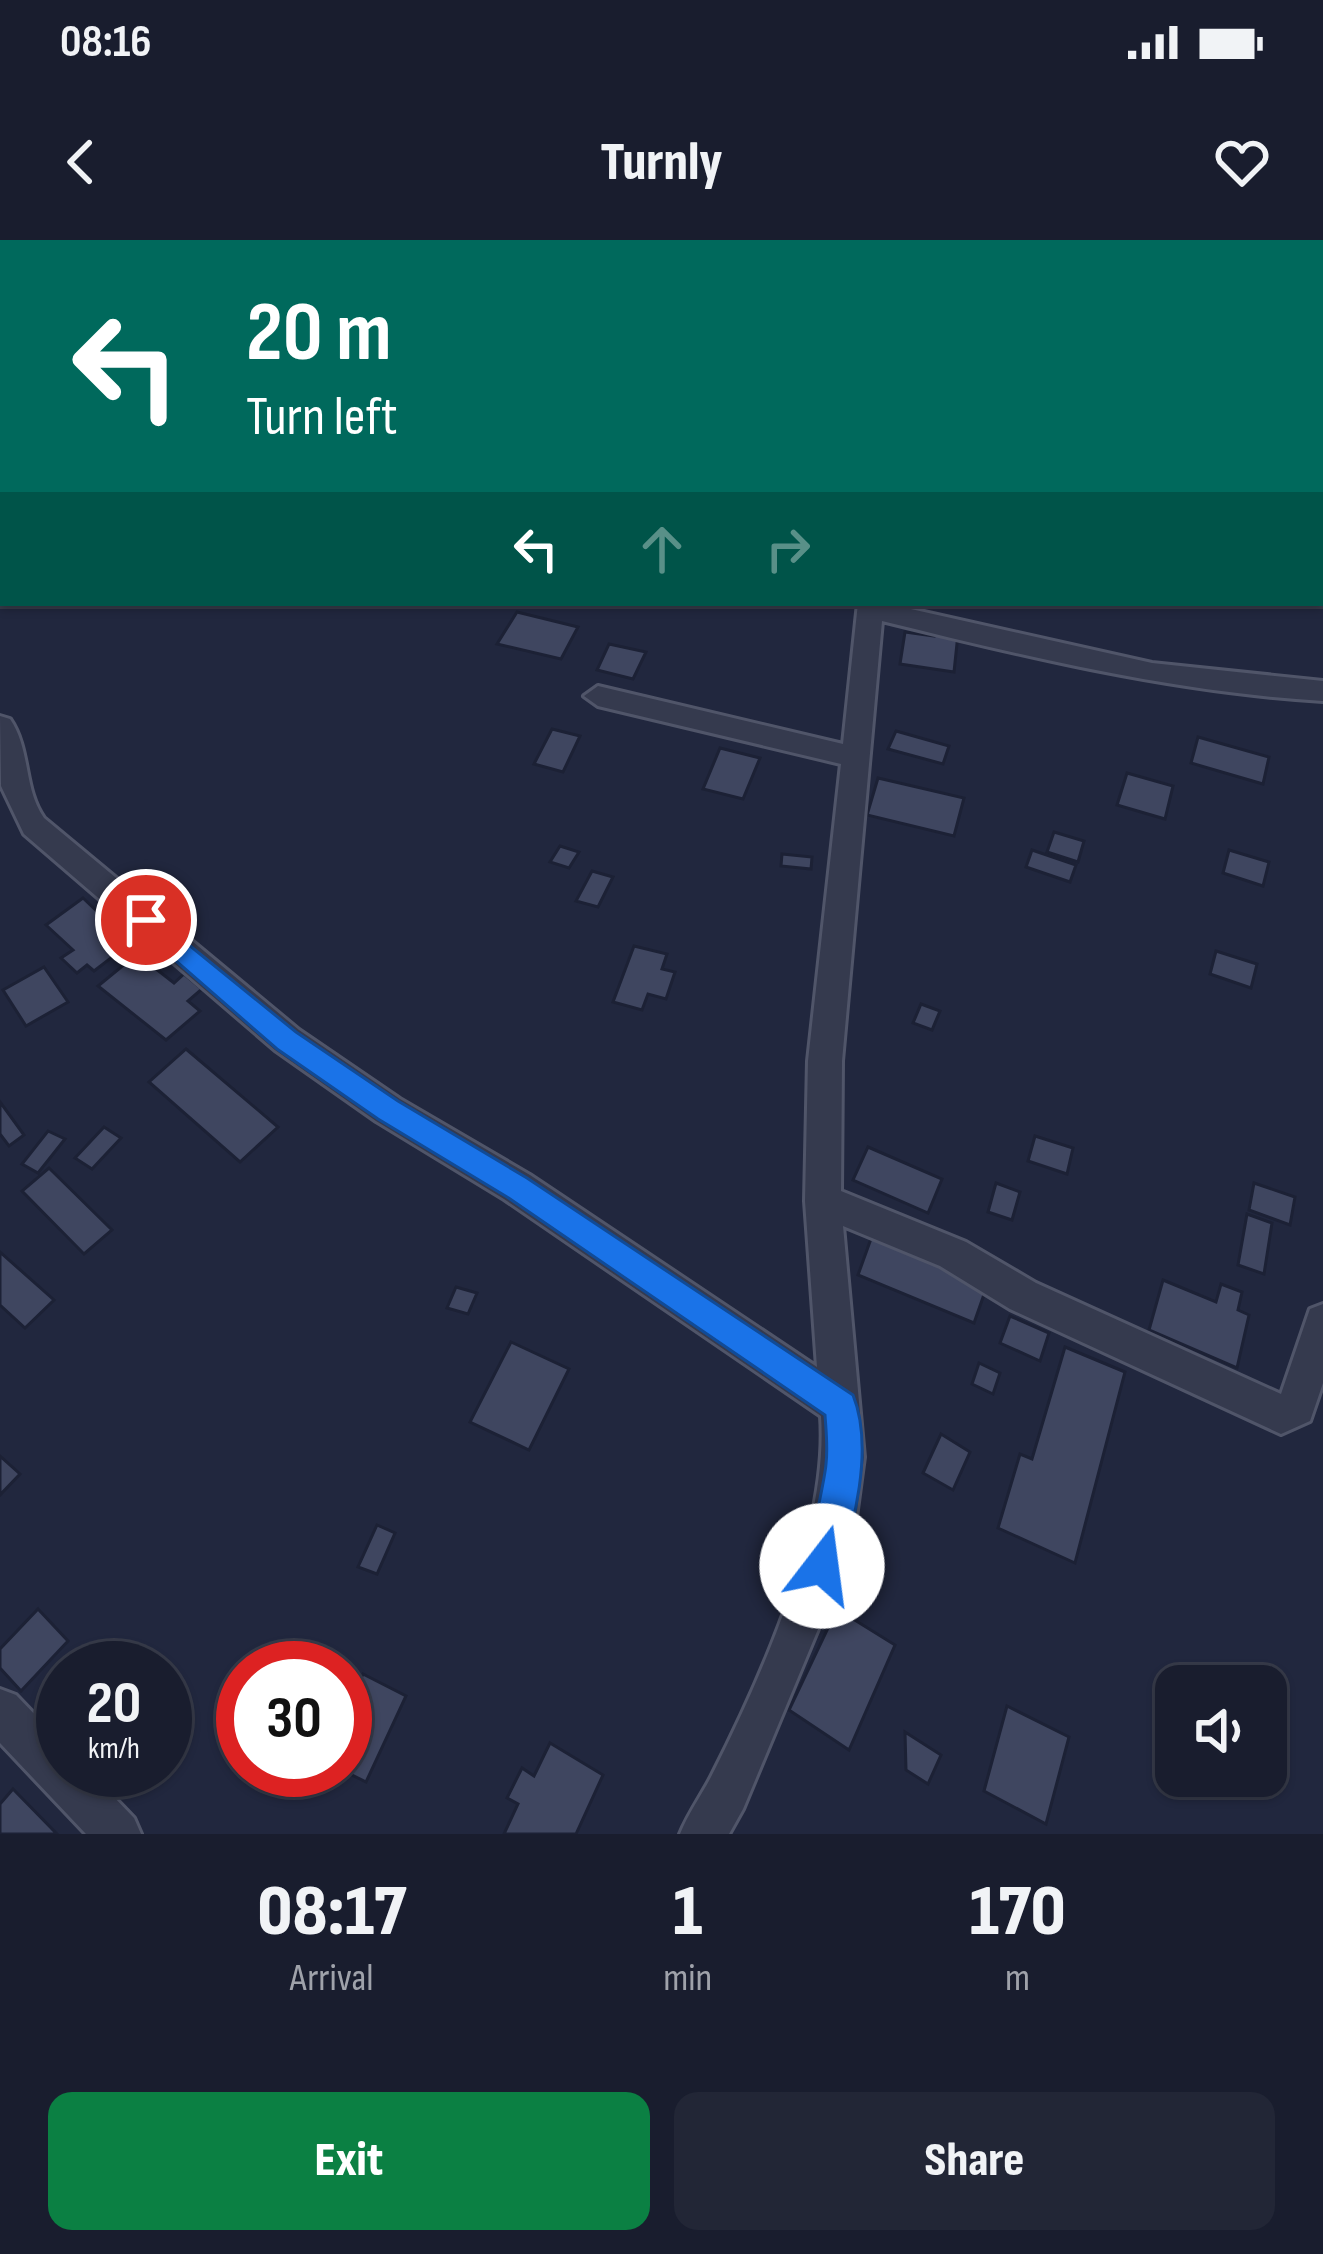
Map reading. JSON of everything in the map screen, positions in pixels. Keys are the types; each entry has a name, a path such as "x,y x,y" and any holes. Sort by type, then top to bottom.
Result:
{"street":[{"path":"703,1834 727,1793 822,1566 836,1517 844,1457 823,1201 825,1061 871,606 1104,665 1208,683 1323,692"},
{"path":"598,696 854,757"},
{"path":"0,726 13,745 12,786 18,808 34,826 286,1040 388,1110 517,1187 841,1406"},
{"path":"823,1201 953,1254 1023,1296 1280,1414 1296,1407 1323,1322"},
{"path":"0,1712 118,1834"}],"building":[{"path":"517,612 578,627 561,659 497,644"},
{"path":"934,631 958,634 954,672 900,664 905,632 934,636"},
{"path":"609,644 646,652 633,679 597,670"},
{"path":"552,729 580,736 563,772 534,764"},
{"path":"896,731 949,746 943,764 888,749"},
{"path":"1198,737 1269,757 1263,784 1191,763"},
{"path":"720,748 760,758 743,799 703,789"},
{"path":"1127,773 1173,786 1165,819 1117,805"},
{"path":"878,778 964,798 954,836 867,815"},
{"path":"1054,832 1084,841 1078,862 1047,852"},
{"path":"560,846 579,852 569,868 550,862"},
{"path":"1032,850 1076,865 1070,882 1026,867"},
{"path":"1229,850 1269,862 1263,886 1223,873"},
{"path":"782,854 812,857 811,869 781,866"},
{"path":"592,871 613,877 598,907 576,901"},
{"path":"83,898 103,917 112,910 127,924 115,933 128,945 94,971 87,965 77,973 61,958 73,950 46,925"},
{"path":"634,946 667,954 662,969 675,972 666,999 648,994 642,1010 613,1002"},
{"path":"1216,951 1257,964 1251,988 1210,974"},
{"path":"137,954 174,983 184,974 202,989 188,1001 200,1011 166,1040 98,986"},
{"path":"44,967 68,1002 26,1026 3,990"},
{"path":"921,1004 940,1011 932,1030 913,1023"},
{"path":"186,1049 278,1127 240,1162 149,1082"},
{"path":"0,1102 24,1135 9,1146 0,1134"},
{"path":"104,1127 121,1138 92,1169 75,1158"},
{"path":"48,1131 65,1139 38,1173 22,1164"},
{"path":"1035,1136 1073,1148 1067,1174 1028,1161"},
{"path":"868,1147 942,1179 928,1213 853,1180"},
{"path":"49,1168 112,1230 84,1254 22,1191"},
{"path":"996,1183 1020,1192 1012,1220 988,1212"},
{"path":"1254,1183 1295,1197 1290,1225 1249,1210"},
{"path":"1247,1214 1272,1223 1264,1274 1238,1265"},
{"path":"872,1236 988,1283 974,1323 858,1275"},
{"path":"0,1252 54,1300 25,1328 0,1305"},
{"path":"1163,1280 1216,1302 1221,1284 1242,1292 1238,1310 1249,1315 1237,1368 1149,1330"},
{"path":"456,1287 477,1293 468,1314 447,1308"},
{"path":"1010,1316 1049,1333 1040,1361 1000,1343"},
{"path":"511,1342 569,1369 529,1450 470,1422"},
{"path":"1065,1347 1125,1372 1075,1563 998,1528 1020,1454 1032,1459"},
{"path":"979,1363 1000,1373 993,1394 972,1384"},
{"path":"941,1434 970,1452 953,1490 923,1473"},
{"path":"0,1456 20,1474 0,1495"},
{"path":"377,1525 395,1533 377,1574 358,1567"},
{"path":"38,1609 68,1641 36,1641 36,1675 21,1691 0,1668 0,1649"},
{"path":"837,1609 895,1645 849,1750 789,1710"},
{"path":"372,1679 406,1696 372,1769"},
{"path":"1007,1706 1069,1737 1046,1824 984,1791"},
{"path":"905,1732 941,1755 928,1784 906,1770"},
{"path":"550,1743 603,1775 576,1834 504,1834 518,1804 507,1798 522,1768 534,1776"},
{"path":"13,1789 57,1834 0,1834 0,1804"}],"route":[{"path":"146,920 286,1040 388,1110 517,1187 841,1406 844,1457 836,1517 822,1566"}]}
